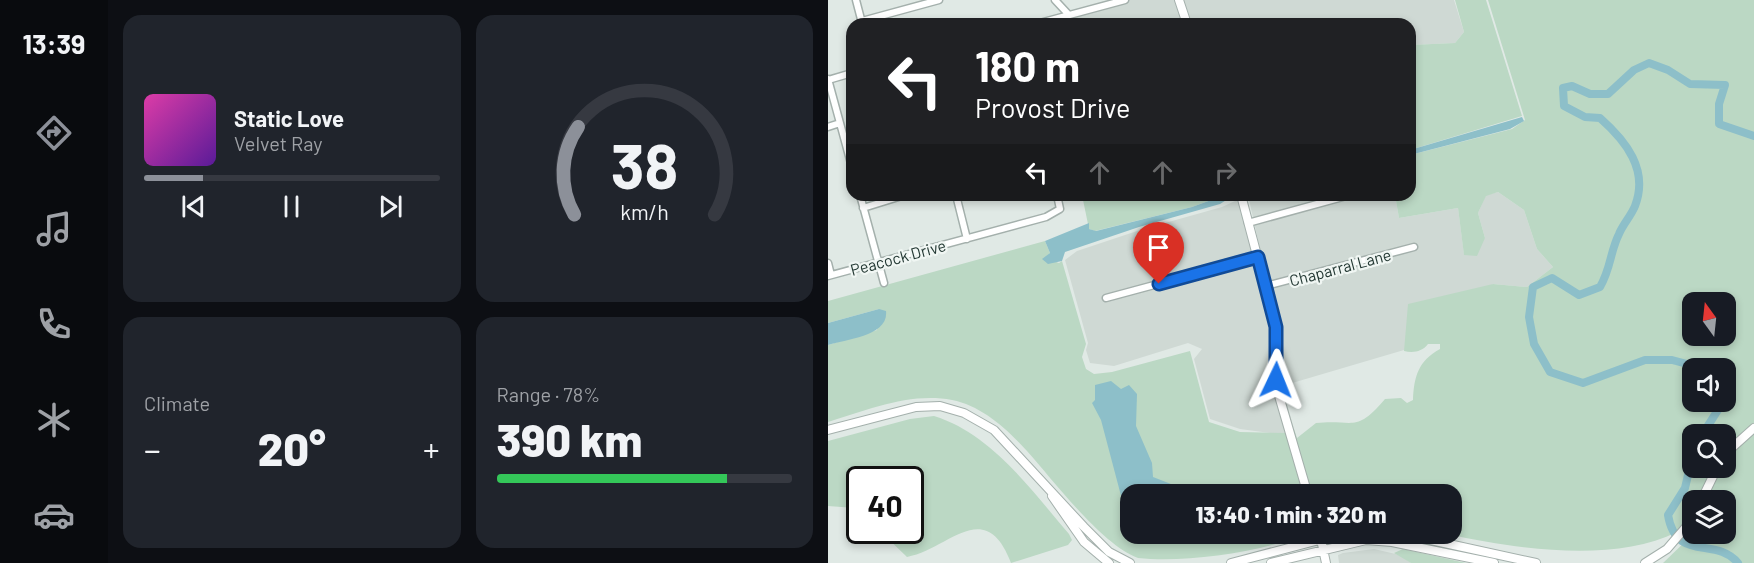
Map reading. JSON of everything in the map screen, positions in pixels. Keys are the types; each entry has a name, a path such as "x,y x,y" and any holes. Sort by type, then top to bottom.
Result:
{"street":[{"path":"856,0 861,18"},
{"path":"879,18 939,0"},
{"path":"1055,0 1069,15"},
{"path":"1058,18 1125,0"},
{"path":"1179,0 1185,18"},
{"path":"846,74 828,79 846,145"},
{"path":"828,127 840,123"},
{"path":"861,201 884,283"},
{"path":"863,208 885,201"},
{"name":"Peacock Drive","path":"958,201 967,239"},
{"name":"Peacock Drive","path":"830,275 1046,217 1060,209 1058,201"},
{"path":"1242,201 1266,286 1277,337 1277,389 1305,484"},
{"path":"1248,223 1328,201"},
{"name":"Chaparral Lane","path":"1266,286 1414,247"},
{"path":"1106,298 1258,257"},
{"path":"828,263 830,275"},
{"path":"828,430 916,407 940,406 964,413 994,430 1109,552 1119,560 1130,563"},
{"path":"1736,444 1754,428"},
{"path":"1045,484 1077,533 1109,563"},
{"path":"1645,563 1667,549 1682,534"},
{"path":"1271,563 1366,540 1381,540 1494,563"},
{"path":"1231,563 1293,544"},
{"path":"1321,544 1326,563"},
{"path":"1449,544 1536,563"}],"shaded area":[{"path":"1121,0 1177,0 1183,18 1059,18"},
{"path":"1183,0 1454,0 1464,32 1455,43 1416,45 1416,18 1188,18"},
{"path":"1498,192 1524,210 1537,249 1553,267 1527,287 1493,284 1404,350 1282,386 1294,429 1291,430 1279,388 1268,285 1249,201 1396,201 1399,218 1458,208 1464,254 1485,238 1478,213 1486,195"},
{"path":"1240,201 1273,327 1274,389 1287,433 1284,435 1240,429 1210,419 1194,359 1202,349 1188,343 1114,366 1090,363 1086,350 1088,343 1065,260 1077,251 1140,230"},
{"path":"1374,549 1400,555 1411,563 1339,563 1338,555 1343,553"}],"green space":[{"path":"1455,0 1486,0 1522,116 1416,148 1416,45 1455,43 1464,32"},
{"path":"1488,0 1754,0 1754,424 1736,440 1736,424 1682,424 1682,478 1709,478 1703,490 1682,490 1682,530 1680,533 1625,548 1596,550 1566,551 1505,545 1462,537 1462,484 1308,484 1291,430 1294,429 1297,438 1316,423 1360,421 1385,399 1401,398 1407,403 1413,400 1419,370 1427,359 1440,349 1440,344 1428,344 1417,351 1404,351 1408,304 1493,284 1527,287 1553,267 1537,249 1524,210 1498,192 1486,196 1478,213 1485,238 1477,256 1464,255 1458,208 1399,218 1396,201 1416,201 1416,153 1512,129 1525,120"},
{"path":"1083,201 1208,201 1095,231 1089,229"},
{"path":"1045,241 1050,253 1046,258 1059,263 1062,261 1086,344 1082,357 1086,369 1094,374 1112,372 1190,351 1209,422 1240,432 1287,433 1301,484 1120,484 1120,544 1275,544 1223,555 1178,559 1138,558 1124,551 1094,526 1011,435 984,413 963,403 936,398 905,400 828,422 828,345 877,330 879,309 828,323 828,301"},
{"path":"934,416 955,424 974,436 1009,465 1072,540 1068,545 1011,563 1001,543 990,532 977,529 907,557 894,544 924,544 924,466 846,466 846,507 828,506 828,441 910,419"},
{"path":"1754,431 1754,563 1663,563 1683,544 1736,544 1736,490 1709,490 1715,478 1736,478 1736,447"},
{"path":"1403,549 1466,563 1411,563 1394,553"}],"water":[{"path":"1522,117 1524,121 1510,129 1416,153 1416,148"},
{"path":"1208,201 1225,201 1065,252 1062,261 1048,264 1042,259 1050,253 1045,241 1089,223 1089,229 1096,231"},
{"path":"879,309 886,311 885,319 874,331 828,345 828,323"},
{"path":"1111,381 1121,389 1129,385 1137,394 1136,426 1152,463 1153,477 1171,484 1120,484 1120,492 1101,420 1092,403 1095,400 1095,385"}],"waterway":[{"path":"1682,363 1672,360 1645,360 1583,383 1550,372 1534,344 1529,317 1533,287 1552,278 1579,295 1600,287 1616,241 1635,206 1639,193 1637,168 1626,146 1600,118 1585,117 1564,106 1563,88 1572,86 1590,94 1608,94 1634,70 1649,63 1668,70 1690,84 1725,85 1719,104 1719,124 1754,136"},
{"path":"1709,424 1717,412"},
{"path":"1687,478 1685,488 1668,515 1672,530 1679,539 1688,544 1719,551 1729,555 1738,563"}],"route":[{"path":"1159,284 1258,257 1276,327 1276,380"}]}
